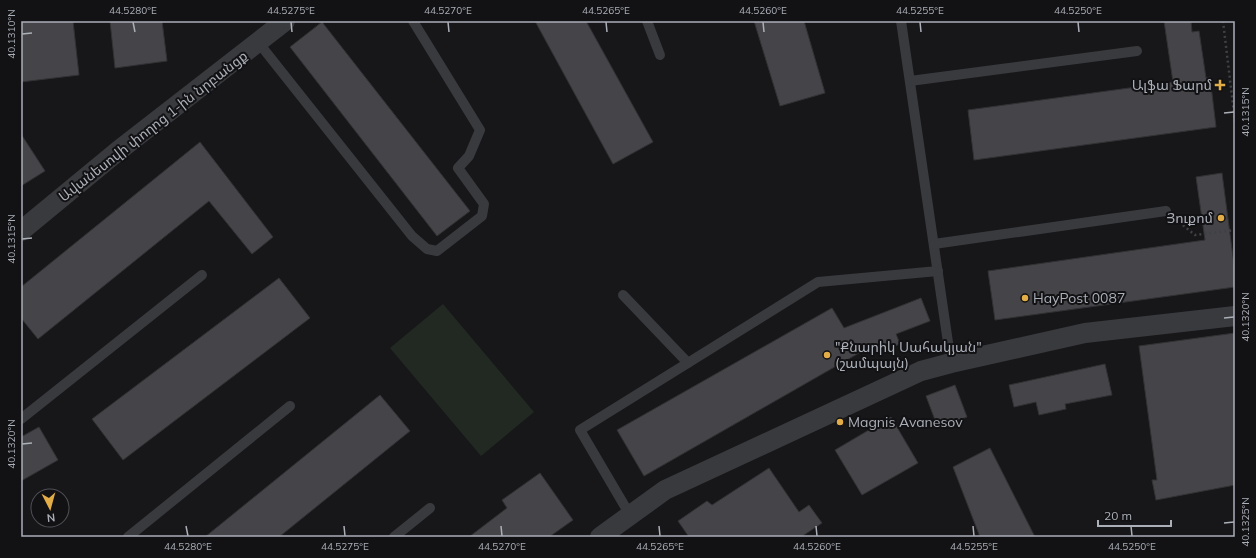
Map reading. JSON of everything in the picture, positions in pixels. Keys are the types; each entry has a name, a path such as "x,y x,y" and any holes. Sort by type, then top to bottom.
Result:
{"street":[{"name":"Ավանեսովի փողոց 1-ին նրբանցք","path":"21,231 118,151 285,21"},
{"path":"600,537 665,490 921,371 1085,333 1235,316"}],"lane":[{"path":"258,42 412,236 427,249 437,251 482,216 484,204 458,168 468,156 480,130 413,21"},
{"path":"647,21 660,55"},
{"path":"901,21 951,363"},
{"path":"910,81 1137,51"},
{"path":"934,244 1166,211"},
{"path":"630,515 580,430 818,282 938,271"},
{"path":"21,419 202,275"},
{"path":"623,295 688,363"},
{"path":"128,537 290,406"},
{"path":"394,537 430,508"}],"path":[{"path":"1223,21 1235,122"},
{"path":"1166,211 1195,235 1235,230"}],"shaded area":[{"path":"443,304 534,412 481,456 390,348"}],"building":[{"path":"21,21 73,21 79,75 21,82"},
{"path":"110,21 162,21 167,61 115,68"},
{"path":"535,21 586,21 653,142 613,164"},
{"path":"754,21 804,21 825,93 780,106"},
{"path":"1164,21 1191,21 1192,32 1199,31 1206,78 1210,77 1216,127 974,160 968,110 1173,82"},
{"path":"322,22 470,211 437,236 290,47"},
{"path":"21,134 45,171 21,186"},
{"path":"200,142 273,237 252,254 209,201 38,339 21,318 21,287"},
{"path":"1222,173 1235,272 1235,287 995,320 988,271 1205,240 1196,177"},
{"path":"279,278 310,318 123,460 92,419"},
{"path":"921,298 930,321 896,334 900,344 877,353 873,345 644,476 617,430 832,308 844,328"},
{"path":"1235,333 1235,485 1156,500 1152,480 1157,480 1139,346"},
{"path":"1105,364 1112,395 1065,404 1066,409 1039,415 1036,402 1014,407 1009,385"},
{"path":"955,385 967,417 938,428 926,396"},
{"path":"380,395 410,431 279,537 205,537"},
{"path":"891,417 918,463 862,495 835,450"},
{"path":"39,427 58,460 21,481 21,437"},
{"path":"990,448 1035,537 980,537 953,467"},
{"path":"769,468 799,512 809,505 822,523 801,537 689,537 678,521 707,501 712,505"},
{"path":"540,473 573,520 549,537 469,537 507,508 502,500"}],"place":[{"name":"Ալֆա Ֆարմ","path":"1220,85"},
{"name":"Յուքոմ","path":"1221,218"},
{"name":"HayPost 0087","path":"1025,298"},
{"name":"\"Քնարիկ Սահակյան\" (շամպայն)","path":"827,355"},
{"name":"Magnis Avanesov","path":"840,422"}]}
